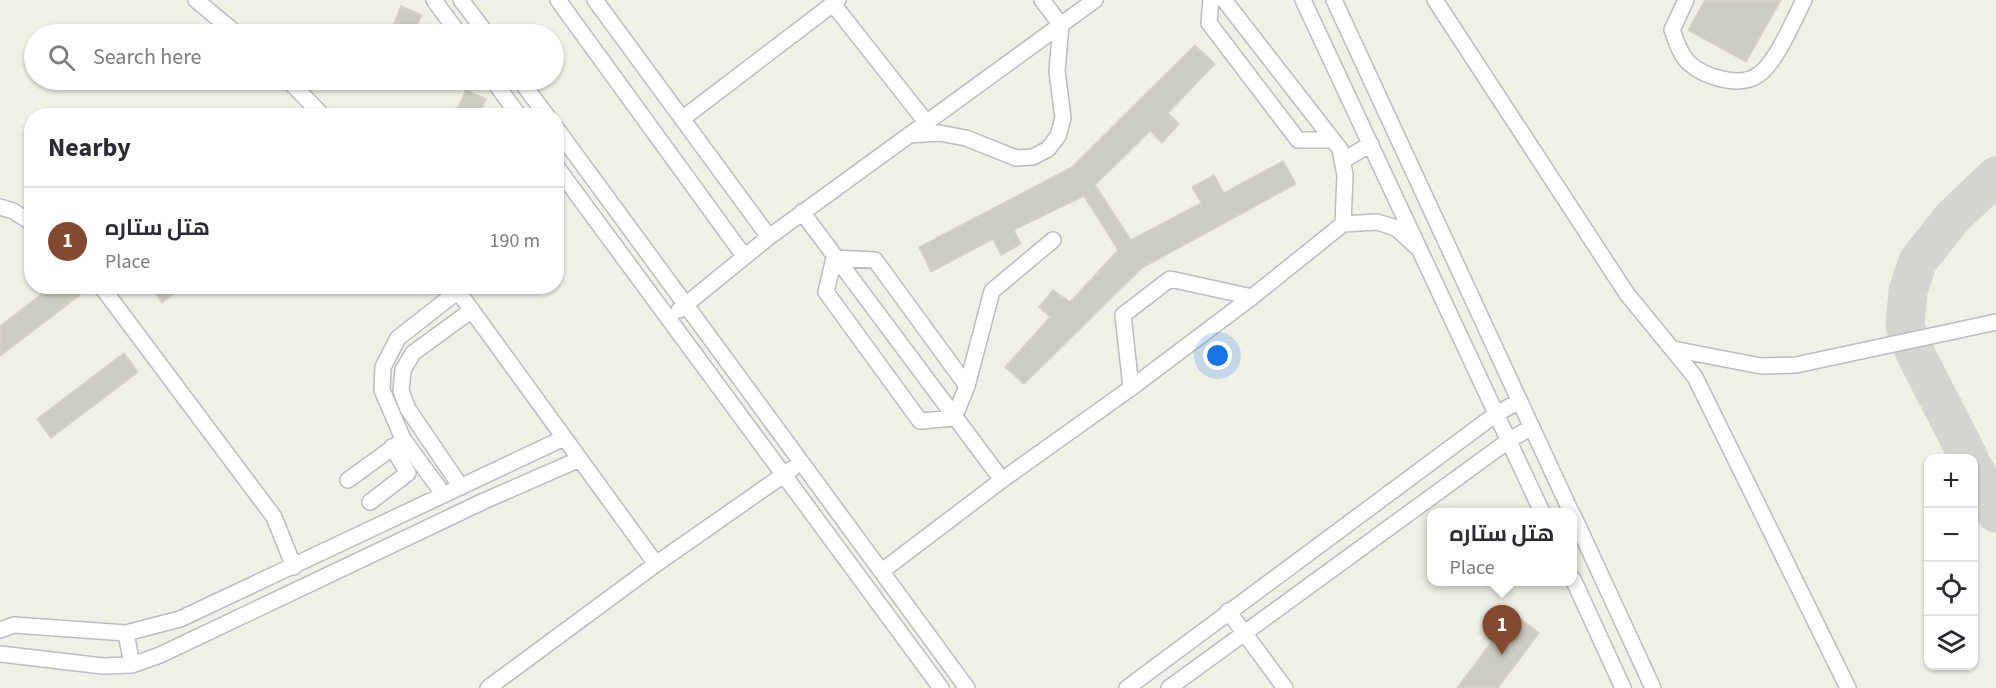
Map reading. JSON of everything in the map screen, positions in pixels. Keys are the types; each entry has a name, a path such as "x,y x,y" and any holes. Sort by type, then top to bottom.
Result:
{"lane":[{"path":"196,0 225,24"},
{"path":"434,0 452,24"},
{"path":"461,0 479,24"},
{"path":"558,0 744,256"},
{"path":"595,0 769,237"},
{"path":"909,135 939,134 966,138 1016,158 1033,157 1048,148 1058,136 1063,118 1058,71 1061,25 1042,0"},
{"path":"669,318 802,212 1095,0"},
{"path":"1211,0 1209,22 1298,140 1332,140"},
{"path":"1224,0 1340,149 1346,196 1342,224"},
{"path":"1303,0 1540,508"},
{"path":"1334,0 1569,508"},
{"path":"1435,0 1627,294 1695,377 1848,688"},
{"path":"1686,0 1672,30 1689,63 1711,76 1742,82 1758,76 1770,63 1804,0"},
{"path":"682,119 835,2 926,122"},
{"path":"298,90 315,108"},
{"path":"500,90 513,108"},
{"path":"528,90 541,108"},
{"path":"564,139 968,688"},
{"path":"1342,161 1371,144"},
{"path":"564,177 942,688"},
{"path":"0,207 14,211 24,218"},
{"path":"802,212 834,258 1002,480"},
{"path":"882,571 1252,297 1342,224 1377,222 1396,228 1420,250"},
{"path":"954,418 967,386 992,291 1053,240"},
{"path":"834,258 875,260 967,386"},
{"path":"834,258 826,292 920,421 954,418"},
{"path":"1131,388 1123,315 1170,279 1252,297"},
{"path":"106,294 273,517 294,567"},
{"path":"369,502 408,473 382,390 383,367 398,338 450,294"},
{"path":"460,294 656,564"},
{"path":"461,487 408,409 400,391 403,370 414,353 472,310"},
{"path":"1673,349 1761,366 1796,364 1996,322"},
{"path":"1127,688 1496,414 1520,401"},
{"path":"1169,688 1381,532 1508,441 1532,427"},
{"path":"0,630 14,625 126,633 180,619 564,438"},
{"path":"398,443 444,495"},
{"path":"348,480 398,443"},
{"path":"0,654 103,666 132,665 170,651 484,501 580,459"},
{"path":"488,688 656,564 802,462"},
{"path":"1366,510 1381,532"},
{"path":"1577,525 1653,688"},
{"path":"1575,586 1623,688"},
{"path":"1228,611 1286,688"},
{"path":"126,633 132,665"}],"building":[{"path":"1705,0 1781,0 1746,62 1688,30"},
{"path":"401,6 422,15 418,24 393,24"},
{"path":"1195,45 1215,64 1168,113 1179,124 1162,143 1150,131 1095,185 1131,240 1201,203 1192,187 1214,175 1224,193 1283,161 1296,184 1142,268 1024,384 1005,367 1050,317 1039,307 1053,290 1070,302 1118,250 1084,196 1014,230 1021,244 1001,255 993,239 931,272 919,247 1072,167"},
{"path":"466,90 486,99 482,108 458,108"},
{"path":"42,294 80,295 0,356 0,326"},
{"path":"156,294 174,294 162,303"},
{"path":"124,353 138,372 51,438 37,419"},
{"path":"1513,613 1539,633 1498,688 1457,688"}],"taxiway":[{"path":"1967,454 1915,353 1905,326 1908,291 1918,261 1952,218 1996,176"},
{"path":"1978,476 1996,513"}],"place":[{"name":"هتل ستاره","path":"1502,655"}]}
